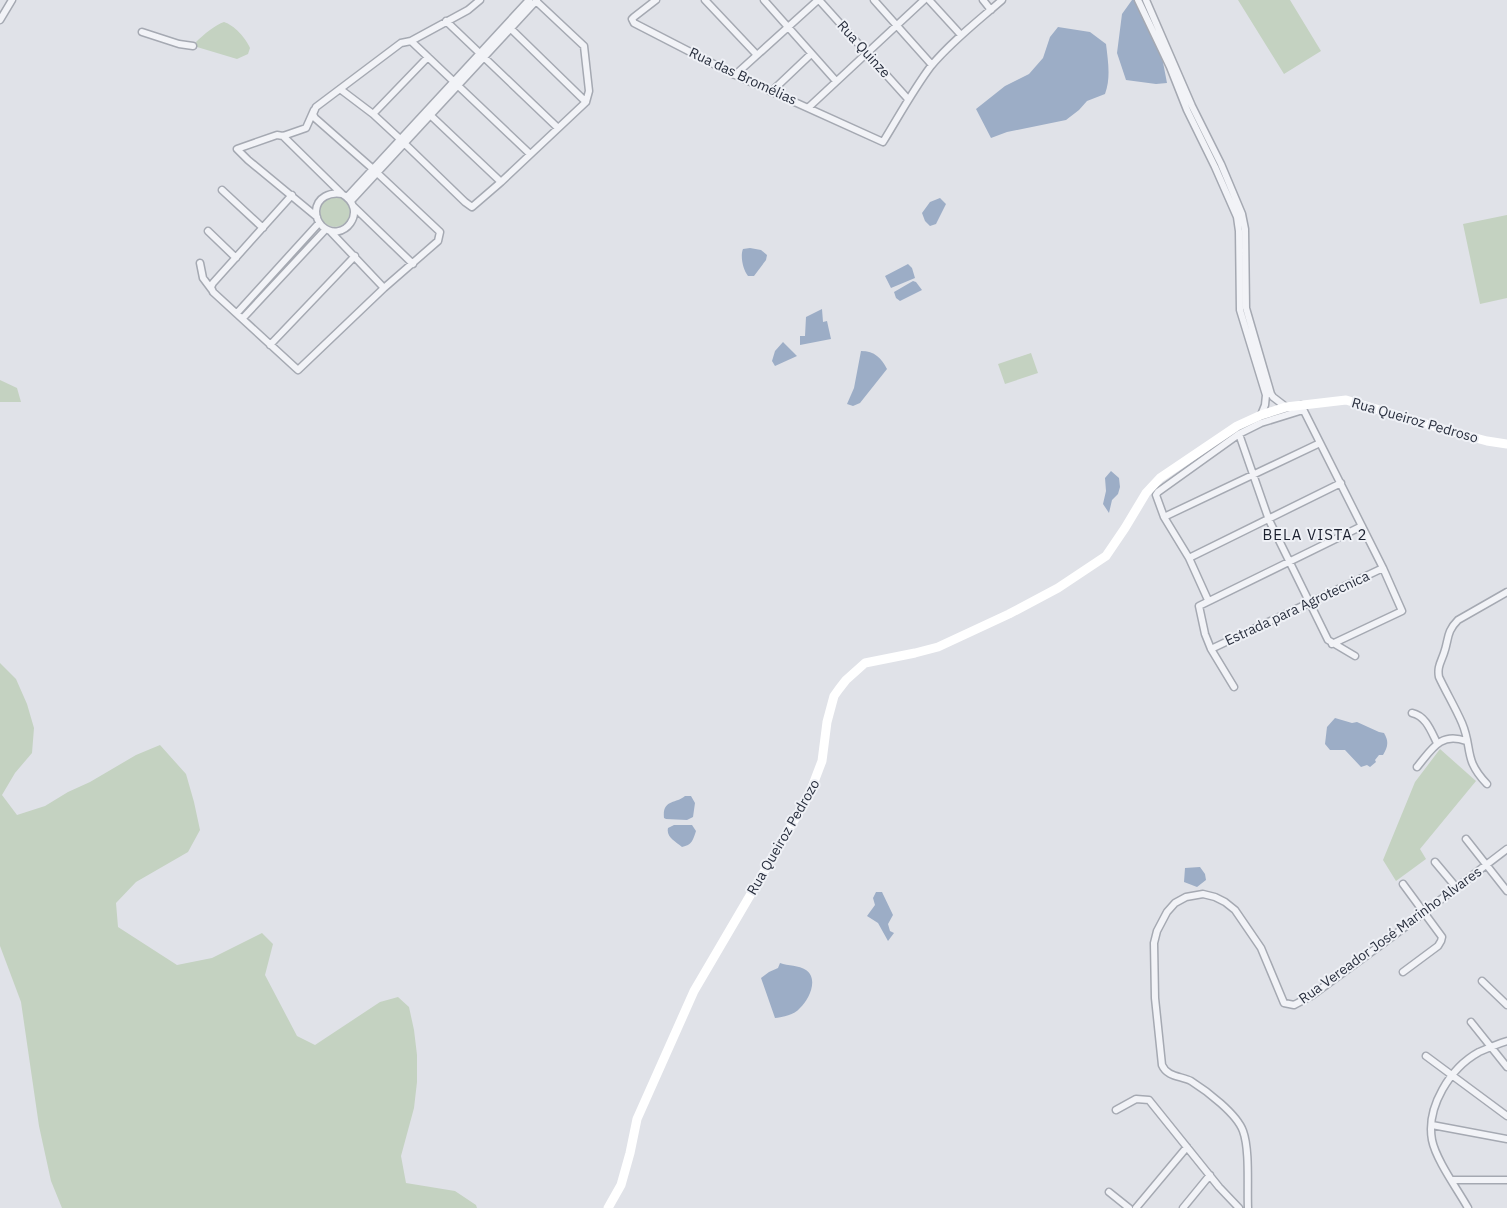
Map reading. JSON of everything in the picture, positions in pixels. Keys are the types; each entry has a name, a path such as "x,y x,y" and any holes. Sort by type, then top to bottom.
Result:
{"street":[{"path":"0,20 12,0"},
{"path":"384,288 355,256 292,195 248,160 237,148 306,128 314,110 402,43 411,41 473,7 480,0"},
{"path":"340,89 373,114 402,141 465,202 472,207 586,102 590,91 584,46 534,0 428,113 402,141 375,171 348,200"},
{"name":"Rua das Bromélias","path":"656,0 632,19 634,23 735,75 884,142 908,99"},
{"path":"705,0 757,55"},
{"path":"764,0 836,81"},
{"path":"735,75 819,0"},
{"name":"Rua Quinze","path":"819,0 908,99"},
{"path":"874,0 932,65"},
{"path":"809,107 924,0"},
{"path":"930,0 961,35"},
{"path":"983,0 991,10"},
{"path":"908,99 932,65 961,35 1002,0"},
{"path":"1138,0 1237,217 1240,310 1266,395 1261,415"},
{"path":"1146,0 1242,214 1245,237 1246,308 1271,394 1286,407"},
{"path":"446,21 558,128"},
{"path":"509,26 586,102"},
{"path":"142,32 178,44 193,46"},
{"path":"411,41 530,154"},
{"path":"771,92 811,54"},
{"path":"373,114 428,57"},
{"path":"200,263 203,278 212,290 298,370 384,288 438,241 440,232 315,118 314,110"},
{"path":"428,113 501,182"},
{"path":"283,136 413,264"},
{"path":"222,190 263,228"},
{"path":"318,220 316,212 320,200 330,194 348,200"},
{"path":"212,290 213,283 292,195"},
{"path":"327,229 335,231 346,228 353,218 348,200"},
{"path":"237,313 318,220"},
{"path":"243,318 327,229"},
{"path":"208,231 236,258"},
{"path":"270,345 355,256"},
{"name":"Rua Queiroz Pedroso","path":"1238,430 1261,415 1286,407 1302,407 1346,400 1461,434 1507,444"},
{"path":"1208,600 1189,558 1164,517 1156,499 1158,492 1238,430 1302,407 1383,568 1402,610 1332,644"},
{"path":"1238,430 1269,520 1328,640 1354,656"},
{"name":"Rua Queiroz Pedrozo","path":"608,1208 621,1185 637,1119 694,992 809,796 818,776 827,722 838,688 865,663 938,647 1009,614 1058,588 1106,556 1146,493 1160,478 1238,430"},
{"path":"1164,517 1320,443"},
{"path":"1189,558 1341,483"},
{"path":"1234,687 1211,649 1203,628 1199,606 1362,526"},
{"name":"Estrada para Agrotecnica","path":"1211,649 1383,568"},
{"path":"1487,784 1475,770 1470,760 1462,723 1439,677 1438,665 1453,625 1458,620 1507,592"},
{"path":"1412,713 1424,718 1437,743"},
{"path":"1417,767 1437,743 1446,738 1457,738 1466,741"},
{"path":"1466,839 1507,891"},
{"name":"Rua Vereador José Marinho Alvares","path":"1248,1208 1246,1145 1240,1124 1217,1101 1192,1082 1168,1073 1162,1066 1155,998 1153,954 1154,943 1167,912 1175,903 1186,897 1203,894 1225,902 1235,910 1261,948 1284,1003 1294,1005 1318,991 1507,848"},
{"path":"1435,862 1456,887"},
{"path":"1402,884 1441,935 1441,942 1438,946 1403,972"},
{"path":"1482,981 1507,1005"},
{"path":"1471,1022 1507,1067"},
{"path":"1468,1208 1436,1153 1432,1140 1435,1107 1452,1076 1466,1061 1478,1053 1507,1040"},
{"path":"1426,1056 1507,1116"},
{"path":"1116,1110 1136,1099 1149,1100 1234,1206"},
{"path":"1432,1125 1507,1138"},
{"path":"1136,1208 1187,1147"},
{"path":"1183,1208 1210,1175"},
{"path":"1452,1180 1507,1180"},
{"path":"1109,1192 1128,1208"}],"green space":[{"path":"1238,0 1290,0 1321,51 1284,74"},
{"path":"224,22 236,29 246,40 250,48 248,54 237,59 197,47 196,42 213,28"},
{"path":"335,197 346,201 350,212 346,223 335,227 324,223 320,212 324,201"},
{"path":"1507,215 1507,298 1480,304 1463,224"},
{"path":"1031,353 1038,373 1005,384 998,364"},
{"path":"0,380 17,388 21,402 0,402"},
{"path":"0,663 16,679 27,704 34,728 32,753 15,773 2,795 17,815 45,806 136,755 160,745 186,774 200,830 188,852 136,882 116,903 118,927 177,965 212,958 262,933 273,944 265,975 297,1036 315,1045 380,1002 398,997 409,1007 417,1055 417,1082 414,1108 401,1156 406,1183 455,1191 476,1205 477,1208 62,1208 51,1181 39,1126 21,1002 0,946"},
{"path":"1440,749 1476,781 1420,849 1426,859 1396,881 1383,860 1415,782"}],"water":[{"path":"1132,0 1138,0 1148,29 1162,57 1167,83 1156,84 1126,80 1117,53 1122,14"},
{"path":"1058,27 1090,32 1106,44 1108,76 1105,94 1087,101 1066,120 1007,132 991,138 976,109 1005,86 1029,74 1043,58 1050,37"},
{"path":"940,198 946,204 936,224 930,226 925,221 922,213 930,202"},
{"path":"743,249 761,250 767,255 766,260 754,276 748,276 742,259"},
{"path":"908,264 912,268 915,278 891,288 885,276"},
{"path":"913,281 922,290 900,301 896,298 894,292"},
{"path":"822,309 823,322 827,321 831,339 800,345 800,336 805,336 806,317"},
{"path":"783,342 797,356 775,366 772,361 775,351"},
{"path":"861,351 870,352 877,356 887,369 860,403 853,406 847,404 854,388"},
{"path":"1111,471 1119,478 1120,487 1118,494 1112,500 1109,513 1103,504 1106,491 1105,478"},
{"path":"1335,718 1352,723 1357,722 1384,733 1387,744 1383,755 1379,755 1375,760 1376,762 1370,767 1367,765 1361,767 1345,750 1330,750 1325,744 1327,727"},
{"path":"685,796 691,796 695,803 693,817 687,820 664,818 667,805"},
{"path":"674,825 692,825 696,831 690,843 682,847 672,839 668,834 668,828"},
{"path":"1200,867 1205,874 1206,880 1197,887 1184,882 1185,868"},
{"path":"876,892 882,892 893,915 888,924 890,931 894,933 888,941 878,923 867,916 875,905 873,898"},
{"path":"780,963 806,970 810,974 812,984 807,1000 798,1010 775,1018 761,978 778,968"}],"district":[{"name":"BELA VISTA 2","path":"1315,534"}]}
